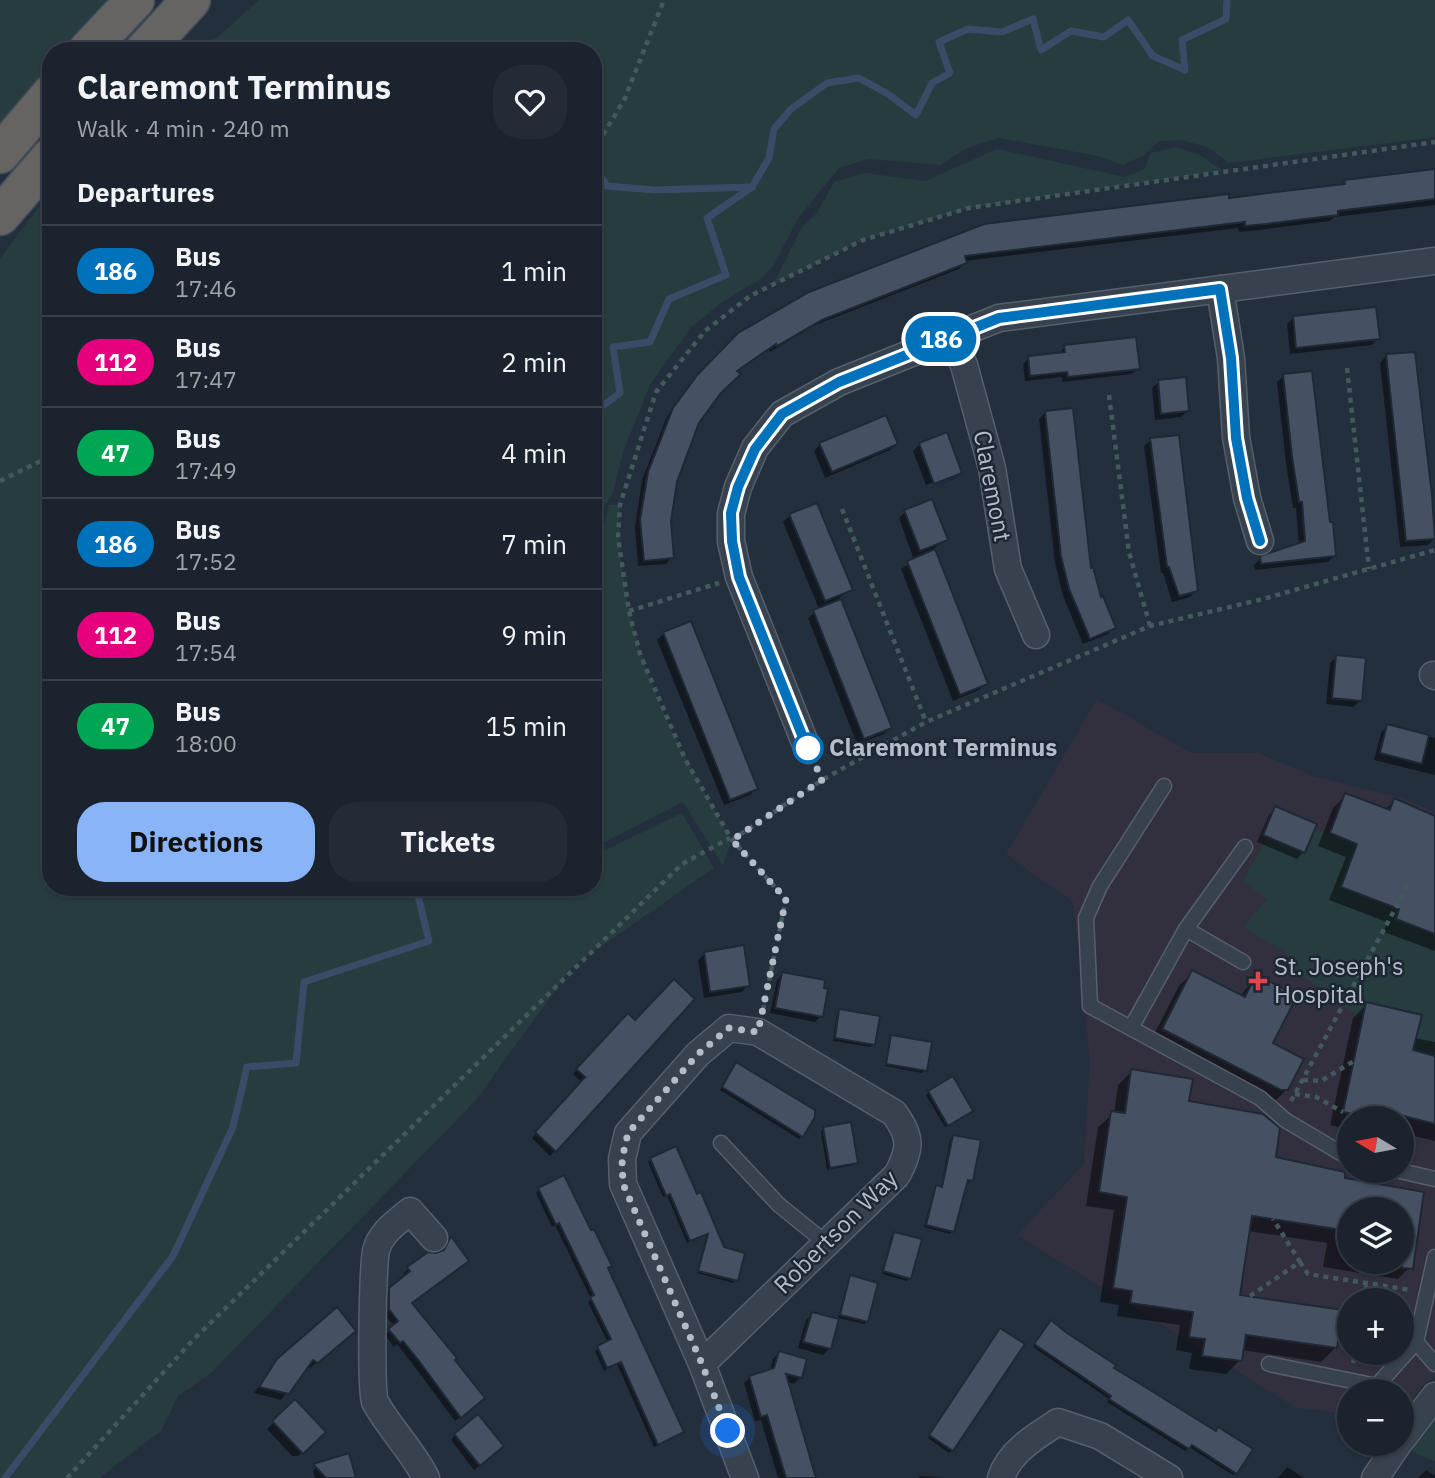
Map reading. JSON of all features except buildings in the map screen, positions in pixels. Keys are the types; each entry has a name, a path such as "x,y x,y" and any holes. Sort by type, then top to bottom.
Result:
{"highway":[{"path":"95,42 135,0"},
{"path":"153,42 191,0"},
{"path":"0,154 42,105"},
{"path":"0,216 42,167"}],"street":[{"path":"808,750 739,577 732,541 731,513 738,487 755,449 782,414 839,382 999,318 1435,261"},
{"path":"1220,289 1231,358 1236,438 1247,498 1260,541"},
{"name":"Claremont","path":"950,336 964,365 992,468 1008,569 1036,635"},
{"path":"745,1478 702,1364 623,1184 622,1159 628,1133 698,1054 729,1028 758,1032"},
{"name":"Robertson Way","path":"702,1364 897,1175 905,1159 909,1141 903,1125 894,1113 758,1032"},
{"path":"426,1478 418,1461 373,1399 373,1290 376,1250 387,1230 410,1211 434,1238"},
{"path":"1414,1423 1435,1396"},
{"path":"1001,1478 1004,1466 1033,1437 1058,1422 1100,1436 1169,1478"},
{"path":"1375,1478 1390,1456"}],"lane":[{"path":"1164,786 1100,886 1086,918 1090,1006 1260,1098 1282,1117 1337,1151"},
{"path":"1131,1028 1186,929 1245,847"},
{"path":"1186,929 1243,962"},
{"path":"721,1143 779,1205 826,1243"},
{"path":"1414,1174 1435,1179"},
{"path":"1383,1379 1416,1342 1435,1256"},
{"path":"1416,1342 1435,1364"},
{"path":"1269,1364 1337,1379"}],"path":[{"path":"602,137 625,98 664,0"},
{"path":"1348,368 1369,569"},
{"path":"1109,395 1129,552 1150,626"},
{"path":"0,481 42,460"},
{"path":"842,509 926,722"},
{"path":"758,1032 786,899 732,840 822,780 926,722 1150,626 1263,599 1435,550"},
{"path":"629,611 739,577"},
{"path":"67,1478 193,1340 682,864 730,838"},
{"path":"1282,1117 1408,885"},
{"path":"1303,1080 1321,1081 1354,1061"},
{"path":"1295,1094 1316,1097 1337,1109"},
{"path":"1273,1219 1308,1274 1427,1292"},
{"path":"1250,1296 1300,1262"},
{"path":"1366,1288 1367,1283"}],"shaded area":[{"name":"St. Joseph's Hospital","path":"1097,699 1191,753 1258,753 1313,776 1402,798 1435,812 1435,1375 1414,1397 1414,1379 1337,1379 1337,1413 1295,1407 1017,1235 1084,1164 1090,1060 1073,902 1006,854"}],"green space":[{"path":"0,0 112,0 75,42 42,42 42,79 0,128"},
{"path":"259,0 1435,0 1435,137 1229,163 1207,147 1181,140 1159,141 1144,155 1123,165 1098,156 999,138 967,148 941,165 868,159 839,168 798,218 774,265 762,278 722,302 690,328 650,385 624,449 612,496 602,513 602,42 199,42 218,37"},
{"path":"1176,147 1200,155 1223,171 969,208 863,240 773,285 802,227 817,213 834,182 865,173 925,181 997,149 1125,177 1144,169 1151,153"},
{"path":"42,202 42,896 602,896 602,852 682,813 714,868 573,966 475,1101 211,1373 178,1396 161,1431 99,1478 0,1478 0,259"},
{"path":"609,505 620,505 620,550 636,638 668,722 709,802 732,840 723,866 683,802 602,843 602,534"},
{"path":"1315,829 1357,844 1341,887 1375,900 1377,894 1408,885 1396,918 1435,934 1435,1056 1413,1050 1367,1002 1359,1017 1292,969 1296,959 1243,927 1267,899 1242,881 1268,837 1305,853"},
{"path":"1435,1420 1435,1461 1414,1452 1414,1439 1420,1428 1427,1429"}],"waterway":[{"path":"602,406 620,393 613,347 650,342 669,299 726,275 707,218 752,187 769,158 774,129 791,109 827,83 859,78 888,94 916,115 932,83 950,73 939,42 968,29 1002,32 1033,19 1041,50 1071,31 1104,37 1128,20 1153,56 1185,70 1182,40 1226,19 1227,0"},
{"path":"602,178 607,186 654,190 752,187"},
{"path":"5,1478 173,1256 233,1127 247,1067 296,1063 304,982 429,941 418,896"}],"bus line":[{"name":"186","path":"808,750 739,577 732,541 731,513 738,487 755,449 782,414 839,382 999,318 1220,289 1231,358 1236,438 1247,498 1260,541"}],"place":[{"name":"Claremont Terminus","path":"808,748"},
{"name":"St. Joseph's Hospital","path":"1258,981"}],"route":[{"path":"728,1431 702,1364 623,1184 622,1159 628,1133 698,1054 729,1028 758,1032 786,899 732,840 822,780 808,748"}]}
